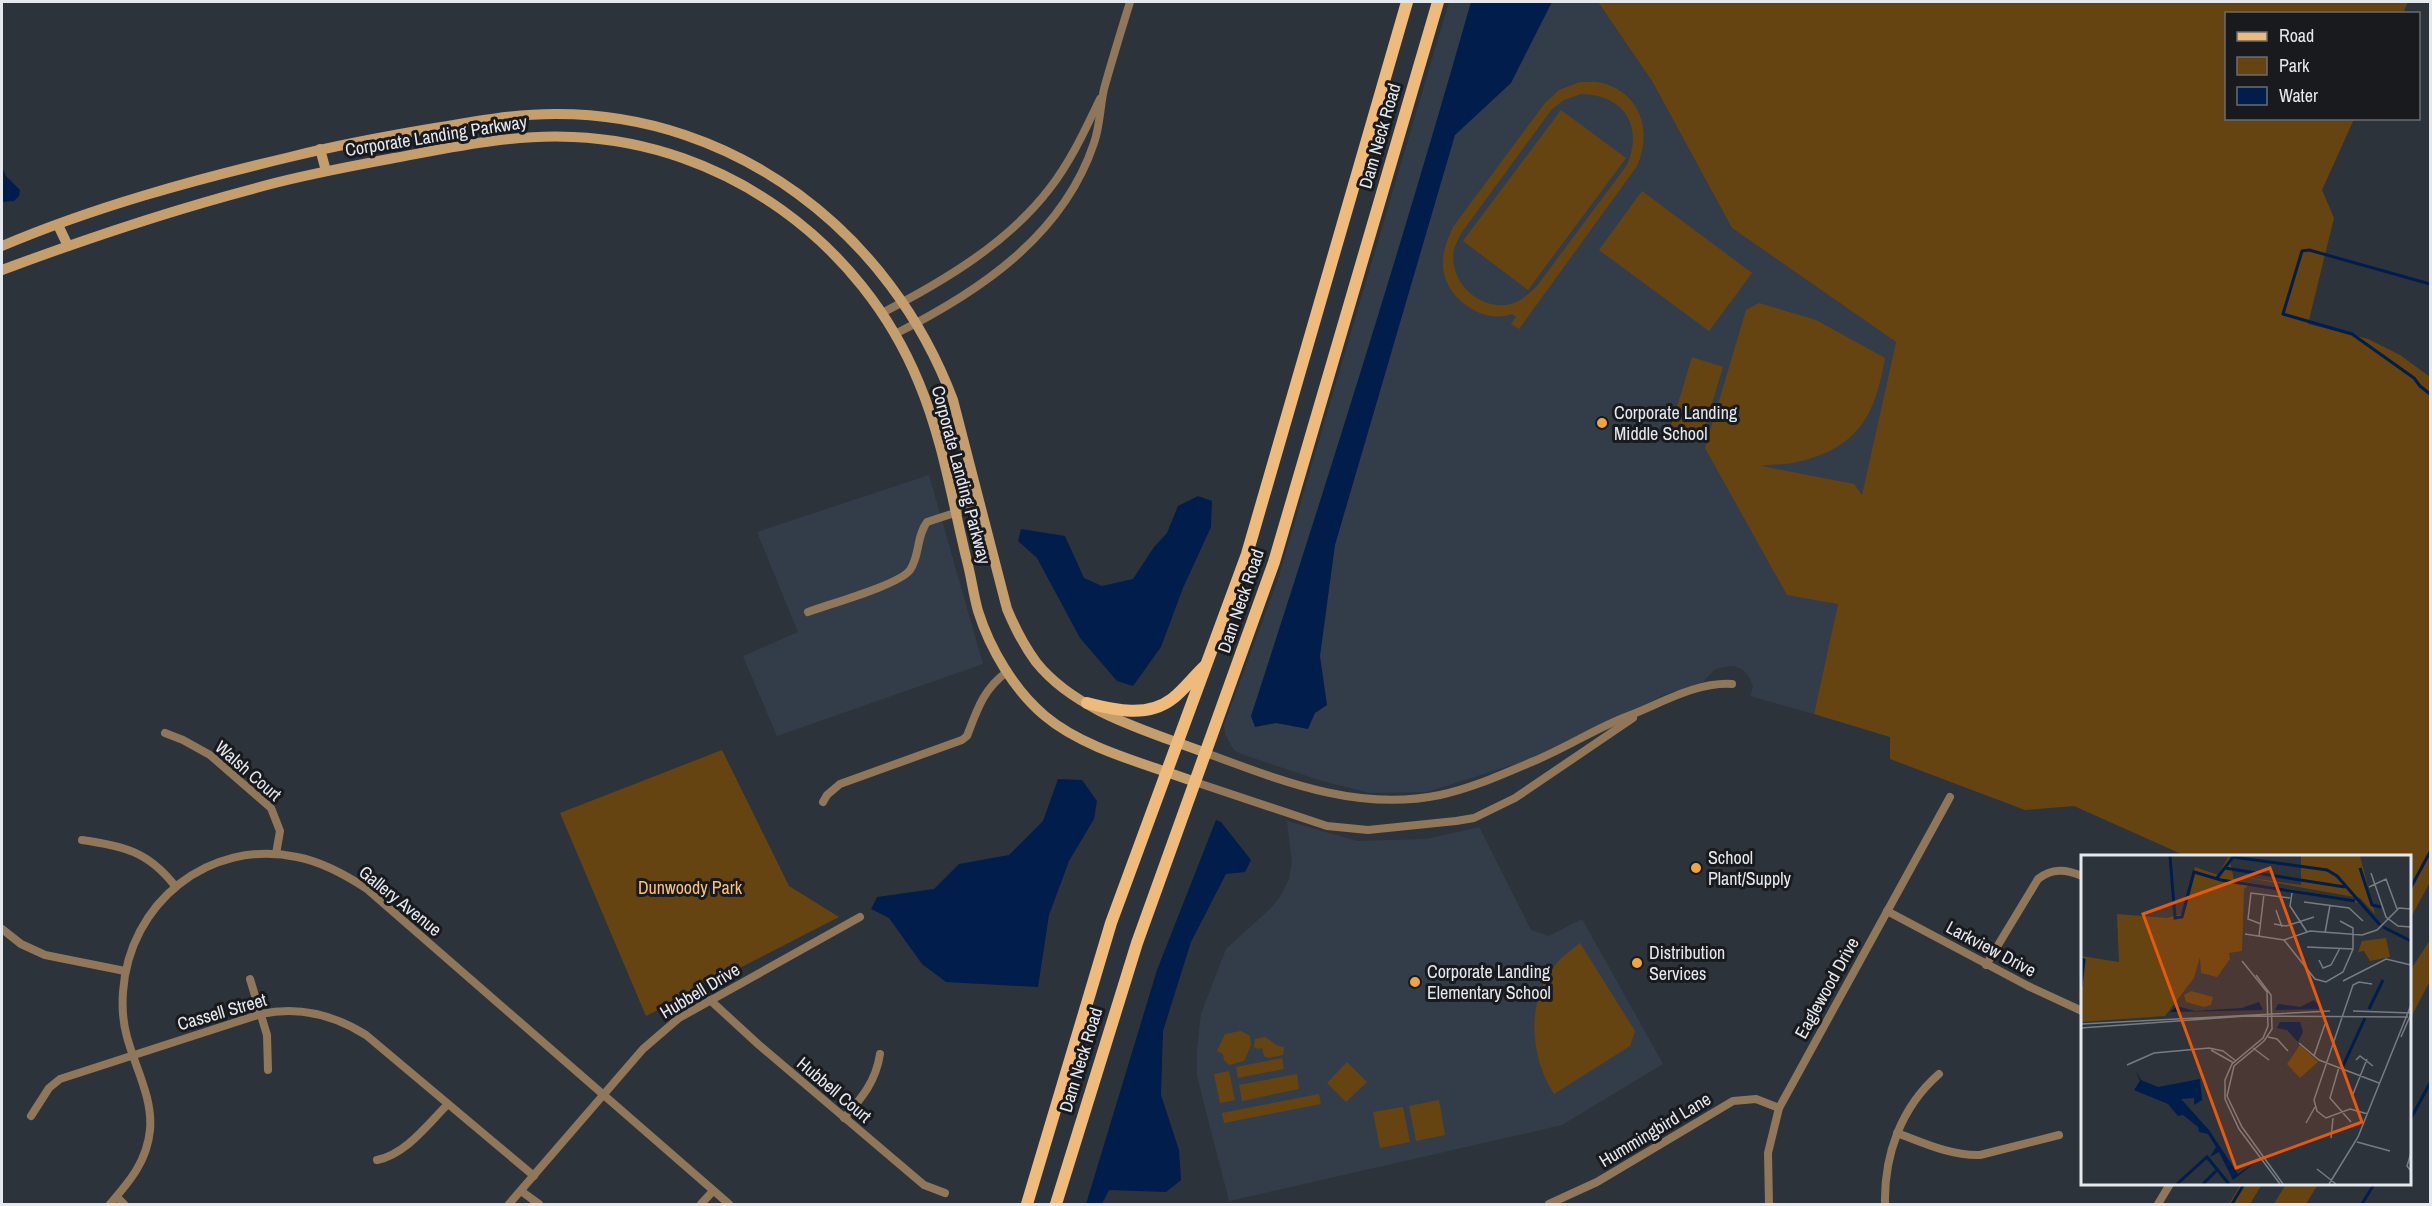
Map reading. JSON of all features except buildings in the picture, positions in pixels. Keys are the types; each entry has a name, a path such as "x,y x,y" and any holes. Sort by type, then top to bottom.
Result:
{"main road":[{"name":"Dam Neck Road","path":"1027,1204 1092,980 1247,554 1407,2"},
{"name":"Dam Neck Road","path":"1056,1204 1130,963 1275,562 1438,2"},
{"path":"1087,703 1126,711 1153,708 1172,699 1206,665"}],"street":[{"path":"895,334 916,324 985,282 1014,259 1040,234 1071,191 1095,142 1104,90 1130,2"},
{"path":"882,313 980,254 1036,206 1070,158 1104,90"},
{"name":"Corporate Landing Parkway","path":"2,246 58,225 209,177 320,149 384,136 519,115 589,115 657,127 716,147 773,177 800,195 843,231 864,253 903,302 941,368 953,400 1007,609 1020,636 1045,671 1087,703 1125,722 1299,787 1331,794 1389,801 1440,795 1481,783 1537,760 1612,722 1691,690 1732,684"},
{"name":"Corporate Landing Parkway","path":"2,270 197,204 326,171 509,139 576,137 638,146 703,166 729,177 779,207 831,250 852,272 882,313 921,386 936,433 977,607 992,645 1007,672 1043,715 1062,728 1092,743 1167,772 1327,826 1368,830 1474,818 1515,798 1650,708"},
{"path":"320,149 326,171"},
{"path":"58,225 68,246"},
{"path":"808,612 906,575 915,561 918,537 925,524 979,505"},
{"path":"823,802 827,795 840,784 962,740 989,686 1007,672"},
{"name":"Walsh Court","path":"165,733 210,755 271,808 280,831 276,854"},
{"name":"Eaglewood Drive","path":"1769,1204 1768,1153 1779,1108 1950,797"},
{"path":"82,840 116,845 139,854 165,874 175,886"},
{"name":"Gallery Avenue","path":"110,1204 140,1165 150,1128 147,1098 126,1035 123,1012 125,971 132,946 155,907 175,886 198,871 228,858 257,854 304,858 331,868 367,890 729,1204"},
{"path":"1986,965 2038,879 2052,871 2062,870 2081,876"},
{"name":"Larkview Drive","path":"1887,911 1986,965 2081,1011"},
{"name":"Hubbell Drive","path":"510,1204 659,1034 679,1018 860,917"},
{"path":"2,929 21,944 45,955 125,971"},
{"path":"250,979 267,1035 268,1070"},
{"name":"Hubbell Court","path":"710,1000 924,1185 945,1192"},
{"name":"Cassell Street","path":"31,1116 49,1088 60,1079 261,1014 284,1011 304,1012 341,1021 366,1035 534,1176"},
{"path":"844,1118 869,1089 875,1077 880,1054"},
{"path":"1885,1204 1888,1162 1897,1133 1916,1097 1939,1074"},
{"name":"Hummingbird Lane","path":"1549,1204 1597,1182 1733,1101 1756,1099 1779,1108"},
{"path":"377,1160 402,1149 448,1104"},
{"path":"1897,1133 1955,1154 1967,1155 1980,1155 2059,1135"},
{"path":"2158,1204 2169,1185"},
{"path":"521,1191 539,1204"},
{"path":"701,1204 713,1191"},
{"path":"117,1197 124,1204"}],"shaded area":[{"name":"Corporate Landing Middle School","path":"1449,2 1598,2 1652,81 1732,228 1896,342 1814,714 1750,696 1753,687 1750,678 1743,670 1734,666 1723,667 1714,670 1703,682 1666,694 1543,755 1427,792 1370,793 1322,781 1244,755 1235,751 1231,745 1224,725 1277,582"},
{"path":"929,475 983,664 777,736 743,656 798,632 757,532"},
{"name":"Corporate Landing Elementary School","path":"1287,821 1357,841 1427,839 1479,827 1531,930 1549,936 1582,919 1663,1064 1562,1125 1229,1201 1197,1076 1201,1014 1226,949 1271,908 1280,897 1289,879 1292,862"}],"green space":[{"path":"1598,2 2408,2 2403,12 2225,12 2225,120 2354,120 2322,190 2334,218 2308,324 2368,339 2400,355 2430,377 2430,882 2411,917 2411,855 2184,855 2074,806 2025,810 1890,759 1890,737 1814,714 1838,604 1787,595 1705,448 1746,310 1759,303 1816,320 1885,358 1876,397 1860,427 1835,448 1797,462 1761,466 1854,484 1862,495 1896,342 1732,228 1652,81"},
{"path":"1580,82 1597,82 1627,96 1640,116 1643,128 1641,153 1637,166 1519,329 1511,324 1516,317 1512,314 1489,316 1478,312 1459,299 1446,279 1443,268 1444,252 1453,227 1545,103 1559,90","holes":["1581,94 1596,96 1618,106 1626,114 1631,125 1632,150 1627,165 1537,286 1519,300 1506,305 1495,305 1474,297 1460,281 1455,271 1454,249 1462,232 1552,109 1564,100"]},
{"path":"1561,110 1626,158 1528,290 1463,241"},
{"path":"1642,191 1752,273 1709,331 1599,250"},
{"path":"1692,357 1723,367 1702,436 1671,427"},
{"name":"Dunwoody Park","path":"722,750 789,886 839,917 646,1016 560,813"},
{"path":"2430,940 2430,981 2411,1017 2411,969"},
{"path":"1580,943 1635,1031 1630,1046 1554,1094 1540,1063 1536,1046 1535,1012 1546,979 1558,961"},
{"path":"1241,1031 1250,1036 1251,1045 1244,1061 1229,1065 1224,1060 1223,1054 1217,1051 1225,1034"},
{"path":"1265,1037 1278,1046 1284,1047 1283,1055 1268,1058 1264,1056 1262,1048 1254,1047 1255,1039"},
{"path":"1282,1058 1284,1069 1238,1078 1236,1067"},
{"path":"1347,1062 1367,1082 1346,1102 1327,1083"},
{"path":"1229,1071 1235,1100 1220,1103 1214,1074"},
{"path":"1297,1074 1299,1089 1242,1101 1239,1085"},
{"path":"1319,1094 1321,1104 1224,1123 1222,1113"},
{"path":"1439,1100 1445,1135 1416,1141 1409,1106"},
{"path":"1403,1107 1410,1142 1380,1148 1373,1112"},
{"path":"2240,1185 2261,1185 2250,1204 2229,1204"},
{"path":"2285,1185 2317,1185 2306,1204 2274,1204"}],"water":[{"path":"1471,2 1552,2 1511,83 1455,135 1335,545 1320,656 1327,705 1315,713 1308,729 1276,723 1255,727 1251,716 1364,360"},
{"path":"2,167 6,176 20,190 19,196 14,201 2,202"},
{"path":"1198,496 1212,501 1211,527 1183,588 1161,647 1133,686 1117,681 1080,638 1037,558 1018,541 1021,529 1065,536 1084,578 1102,586 1133,579 1154,547 1167,533 1178,506"},
{"path":"1058,779 1082,780 1097,801 1094,819 1069,861 1049,915 1038,987 946,982 922,964 889,918 871,909 877,897 934,889 959,864 1009,855 1043,821"},
{"path":"1216,820 1221,822 1251,860 1245,872 1226,874 1191,942 1163,1031 1161,1095 1179,1150 1181,1180 1166,1192 1109,1190 1102,1204 1086,1204 1157,970"}],"waterway":[{"path":"2430,284 2309,250 2302,251 2283,314 2352,334 2414,378 2430,394"},
{"path":"2411,887 2430,852"},
{"path":"2411,1118 2430,1083"},
{"path":"2232,1204 2243,1185"},
{"path":"2362,1204 2373,1185"}],"place":[{"name":"Corporate Landing Middle School","path":"1602,423"},
{"name":"School Plant/Supply","path":"1696,868"},
{"name":"Distribution Services","path":"1637,963"},
{"name":"Corporate Landing Elementary School","path":"1415,982"}]}
